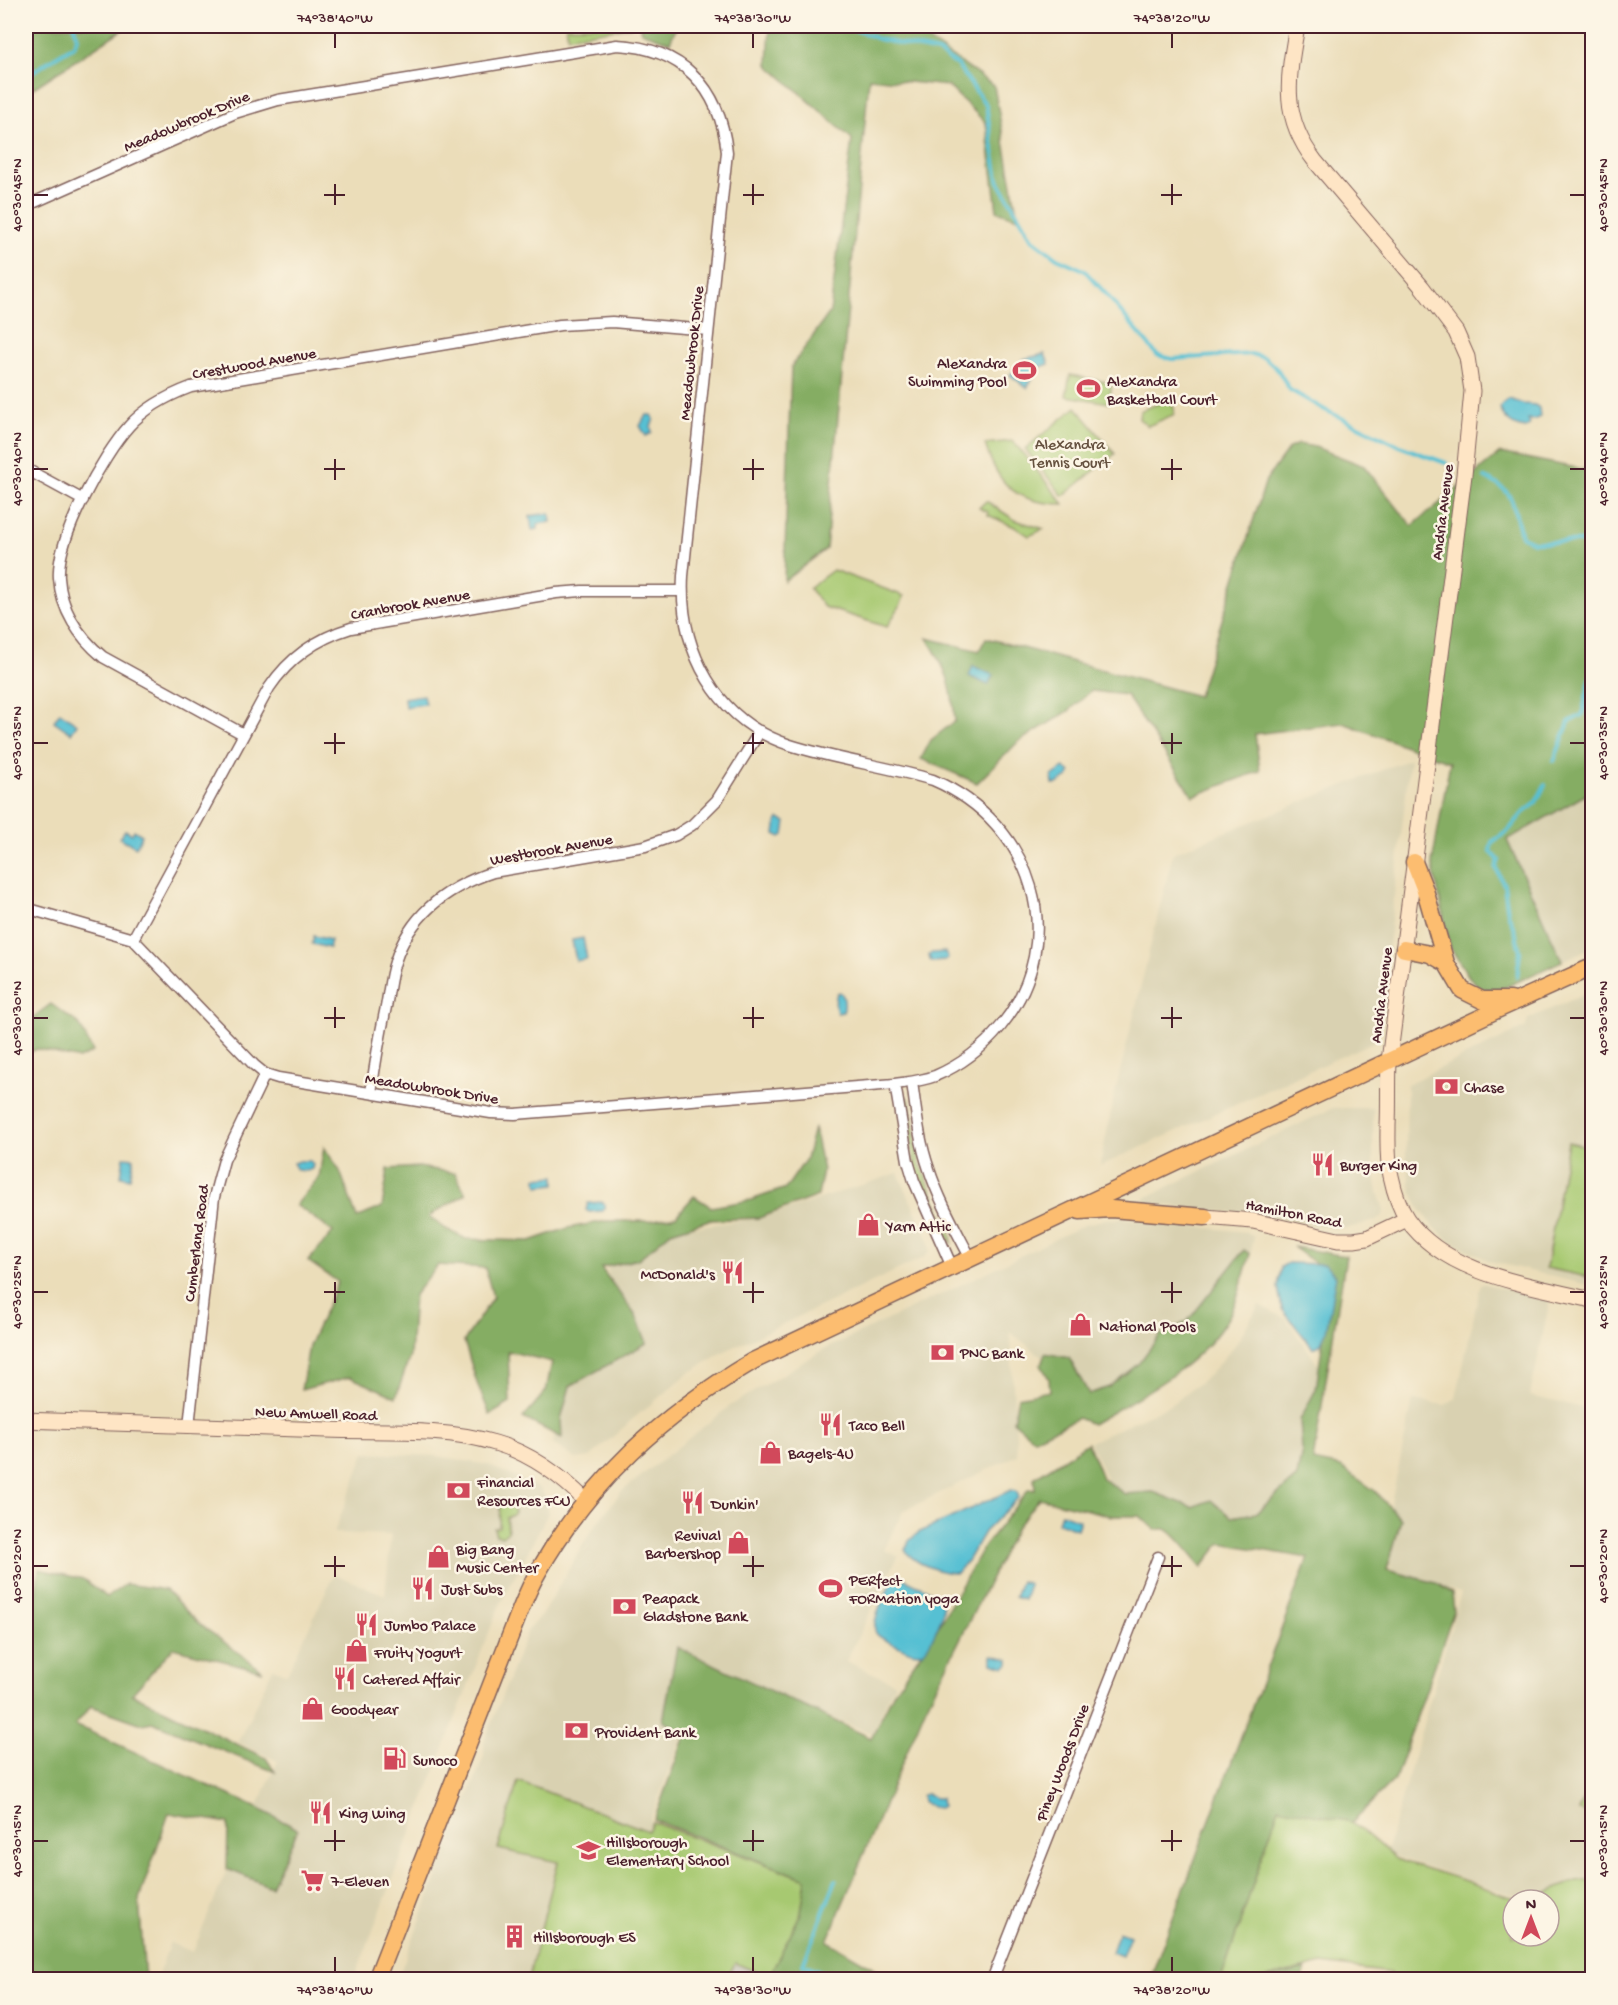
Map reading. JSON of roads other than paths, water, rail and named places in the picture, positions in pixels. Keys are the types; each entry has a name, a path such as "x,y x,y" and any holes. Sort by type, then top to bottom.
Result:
{"main road":[{"path":"1414,862 1425,890 1446,963 1462,990 1482,1000 1505,1001 1526,996"},
{"path":"1404,948 1430,954 1446,963"},
{"path":"376,1980 529,1591 559,1537 586,1501 632,1450 666,1419 753,1361 1526,996 1593,967"},
{"path":"1073,1211 1111,1209 1205,1218"}],"street":[{"name":"Andria Avenue","path":"1297,26 1288,92 1292,122 1304,147 1450,322 1467,357 1472,391 1471,414 1389,1061"},
{"name":"Meadowbrook Drive","path":"26,206 235,113 278,100 595,47 637,46 654,50 685,66 697,78 714,104 725,134 727,152 682,591 685,626 690,644 707,679 732,709 760,731 789,744 912,774 950,787 982,809 1010,840 1023,864 1034,899 1036,934 1032,965 1019,1001 982,1047 966,1059 936,1075 912,1082 515,1114 491,1113 265,1074"},
{"name":"Crestwood Avenue","path":"243,734 116,666 89,645 77,630 63,598 59,580 59,564 66,536 107,457 129,426 155,404 191,387 560,325 612,322 708,330"},
{"path":"26,469 83,500"},
{"name":"Cranbrook Avenue","path":"133,939 269,688 290,661 305,649 320,640 351,628 556,593 682,591"},
{"name":"Westbrook Avenue","path":"371,1093 394,964 407,935 424,911 454,888 493,872 645,846 676,835 692,825 717,800 760,731"},
{"path":"26,908 133,939 265,1074"},
{"path":"1389,1061 1388,1157 1390,1175 1407,1219 1431,1244 1474,1269 1518,1283 1593,1300"},
{"name":"Cumberland Road","path":"189,1426 214,1197 224,1160 265,1074"},
{"path":"912,1082 920,1133 929,1169 971,1258"},
{"path":"895,1084 908,1161 914,1181 952,1267"},
{"name":"Hamilton Road","path":"1205,1218 1253,1221 1329,1238 1354,1240 1367,1238 1407,1219"},
{"name":"New Amwell Road","path":"26,1420 406,1432 470,1437 497,1443 538,1462 556,1474 586,1501"},
{"name":"Piney Woods Drive","path":"992,1980 1158,1557"}],"water":[{"name":"Alexandra Swimming Pool","path":"1045,354 1049,364 1038,368 1027,388 1010,375 1024,359"},
{"path":"1509,399 1523,404 1536,405 1539,408 1540,417 1533,420 1528,419 1530,424 1526,428 1517,426 1504,416 1500,408"},
{"path":"646,415 651,415 654,419 651,426 652,433 646,436 640,426"},
{"path":"550,513 551,522 538,524 538,529 532,530 530,516"},
{"path":"973,666 993,675 988,685 969,676"},
{"path":"423,695 425,704 405,707 404,698"},
{"path":"60,712 77,724 71,733 54,721"},
{"path":"1064,768 1070,772 1069,776 1053,784 1052,776"},
{"path":"779,819 786,822 784,835 781,837 775,834"},
{"path":"125,830 132,834 134,830 142,835 136,847 120,838"},
{"path":"314,936 331,940 329,948 312,944"},
{"path":"583,938 587,959 576,961 572,940"},
{"path":"945,952 948,959 945,961 932,962 930,960 929,955 932,953"},
{"path":"840,992 844,999 844,1007 843,1012 837,1013 836,998 837,993"},
{"path":"124,1157 134,1158 130,1178 121,1176"},
{"path":"310,1161 313,1164 312,1169 297,1170 293,1163"},
{"path":"555,1176 555,1184 538,1186 537,1178"},
{"path":"602,1202 605,1204 603,1211 589,1212 586,1210 588,1203"},
{"path":"1288,1263 1325,1264 1336,1276 1326,1332 1320,1345 1313,1348 1282,1309 1278,1287 1281,1267"},
{"path":"1011,1490 1016,1491 1019,1497 984,1532 957,1573 928,1567 915,1560 905,1550 909,1541 918,1533"},
{"path":"1061,1513 1080,1520 1077,1529 1058,1522"},
{"path":"898,1578 930,1591 937,1596 943,1606 941,1619 933,1637 922,1652 906,1650 876,1633 875,1622 880,1607 892,1581"},
{"path":"1021,1581 1029,1584 1024,1600 1015,1597"},
{"path":"992,1655 1009,1659 1009,1664 1005,1667 992,1663"},
{"path":"922,1795 941,1798 942,1806 932,1807 923,1802"},
{"path":"1119,1932 1130,1936 1122,1956 1112,1952"}],"waterway":[{"path":"26,77 74,46 77,38 74,26"},
{"path":"845,26 878,39 938,52 957,65 986,105 998,180 1032,239 1057,258 1084,270 1157,355 1172,359 1251,354 1265,358 1278,370 1290,390 1325,410 1402,447 1446,463"},
{"path":"1485,478 1496,483 1509,495 1522,537 1533,542 1592,542"},
{"path":"1554,761 1569,722 1582,715 1592,672"},
{"path":"1517,977 1520,952 1508,913 1504,885 1496,868 1499,860 1490,851 1492,842 1508,831 1523,813 1535,804 1545,785"},
{"path":"826,1980 825,1973 803,1964 836,1880"}],"place":[{"name":"Alexandra Swimming Pool","path":"1025,371"},
{"name":"Alexandra Basketball Court","path":"1089,389"},
{"name":"Chase","path":"1446,1086"},
{"name":"Burger King","path":"1322,1164"},
{"name":"Yarn Attic","path":"868,1225"},
{"name":"McDonald's","path":"733,1273"},
{"name":"National Pools","path":"1081,1325"},
{"name":"PNC Bank","path":"942,1352"},
{"name":"Taco Bell","path":"831,1424"},
{"name":"Bagels-4U","path":"770,1452"},
{"name":"Financial Resources FCU","path":"459,1490"},
{"name":"Dunkin'","path":"693,1503"},
{"name":"Revival Barbershop","path":"739,1543"},
{"name":"Big Bang Music Center","path":"438,1557"},
{"name":"Just Subs","path":"423,1588"},
{"name":"PERfect FORMation yoga","path":"831,1588"},
{"name":"Peapack Gladstone Bank","path":"625,1606"},
{"name":"Jumbo Palace","path":"366,1624"},
{"name":"Fruity Yogurt","path":"356,1651"},
{"name":"Catered Affair","path":"345,1678"},
{"name":"Goodyear","path":"313,1708"},
{"name":"Provident Bank","path":"577,1731"},
{"name":"Sunoco","path":"395,1759"},
{"name":"King Wing","path":"321,1812"},
{"name":"Hillsborough Elementary School","path":"588,1850"},
{"name":"7-Eleven","path":"313,1880"},
{"name":"Hillsborough ES","path":"515,1936"}],"park label":[{"name":"Alexandra Tennis Court","path":"1070,452"}]}
